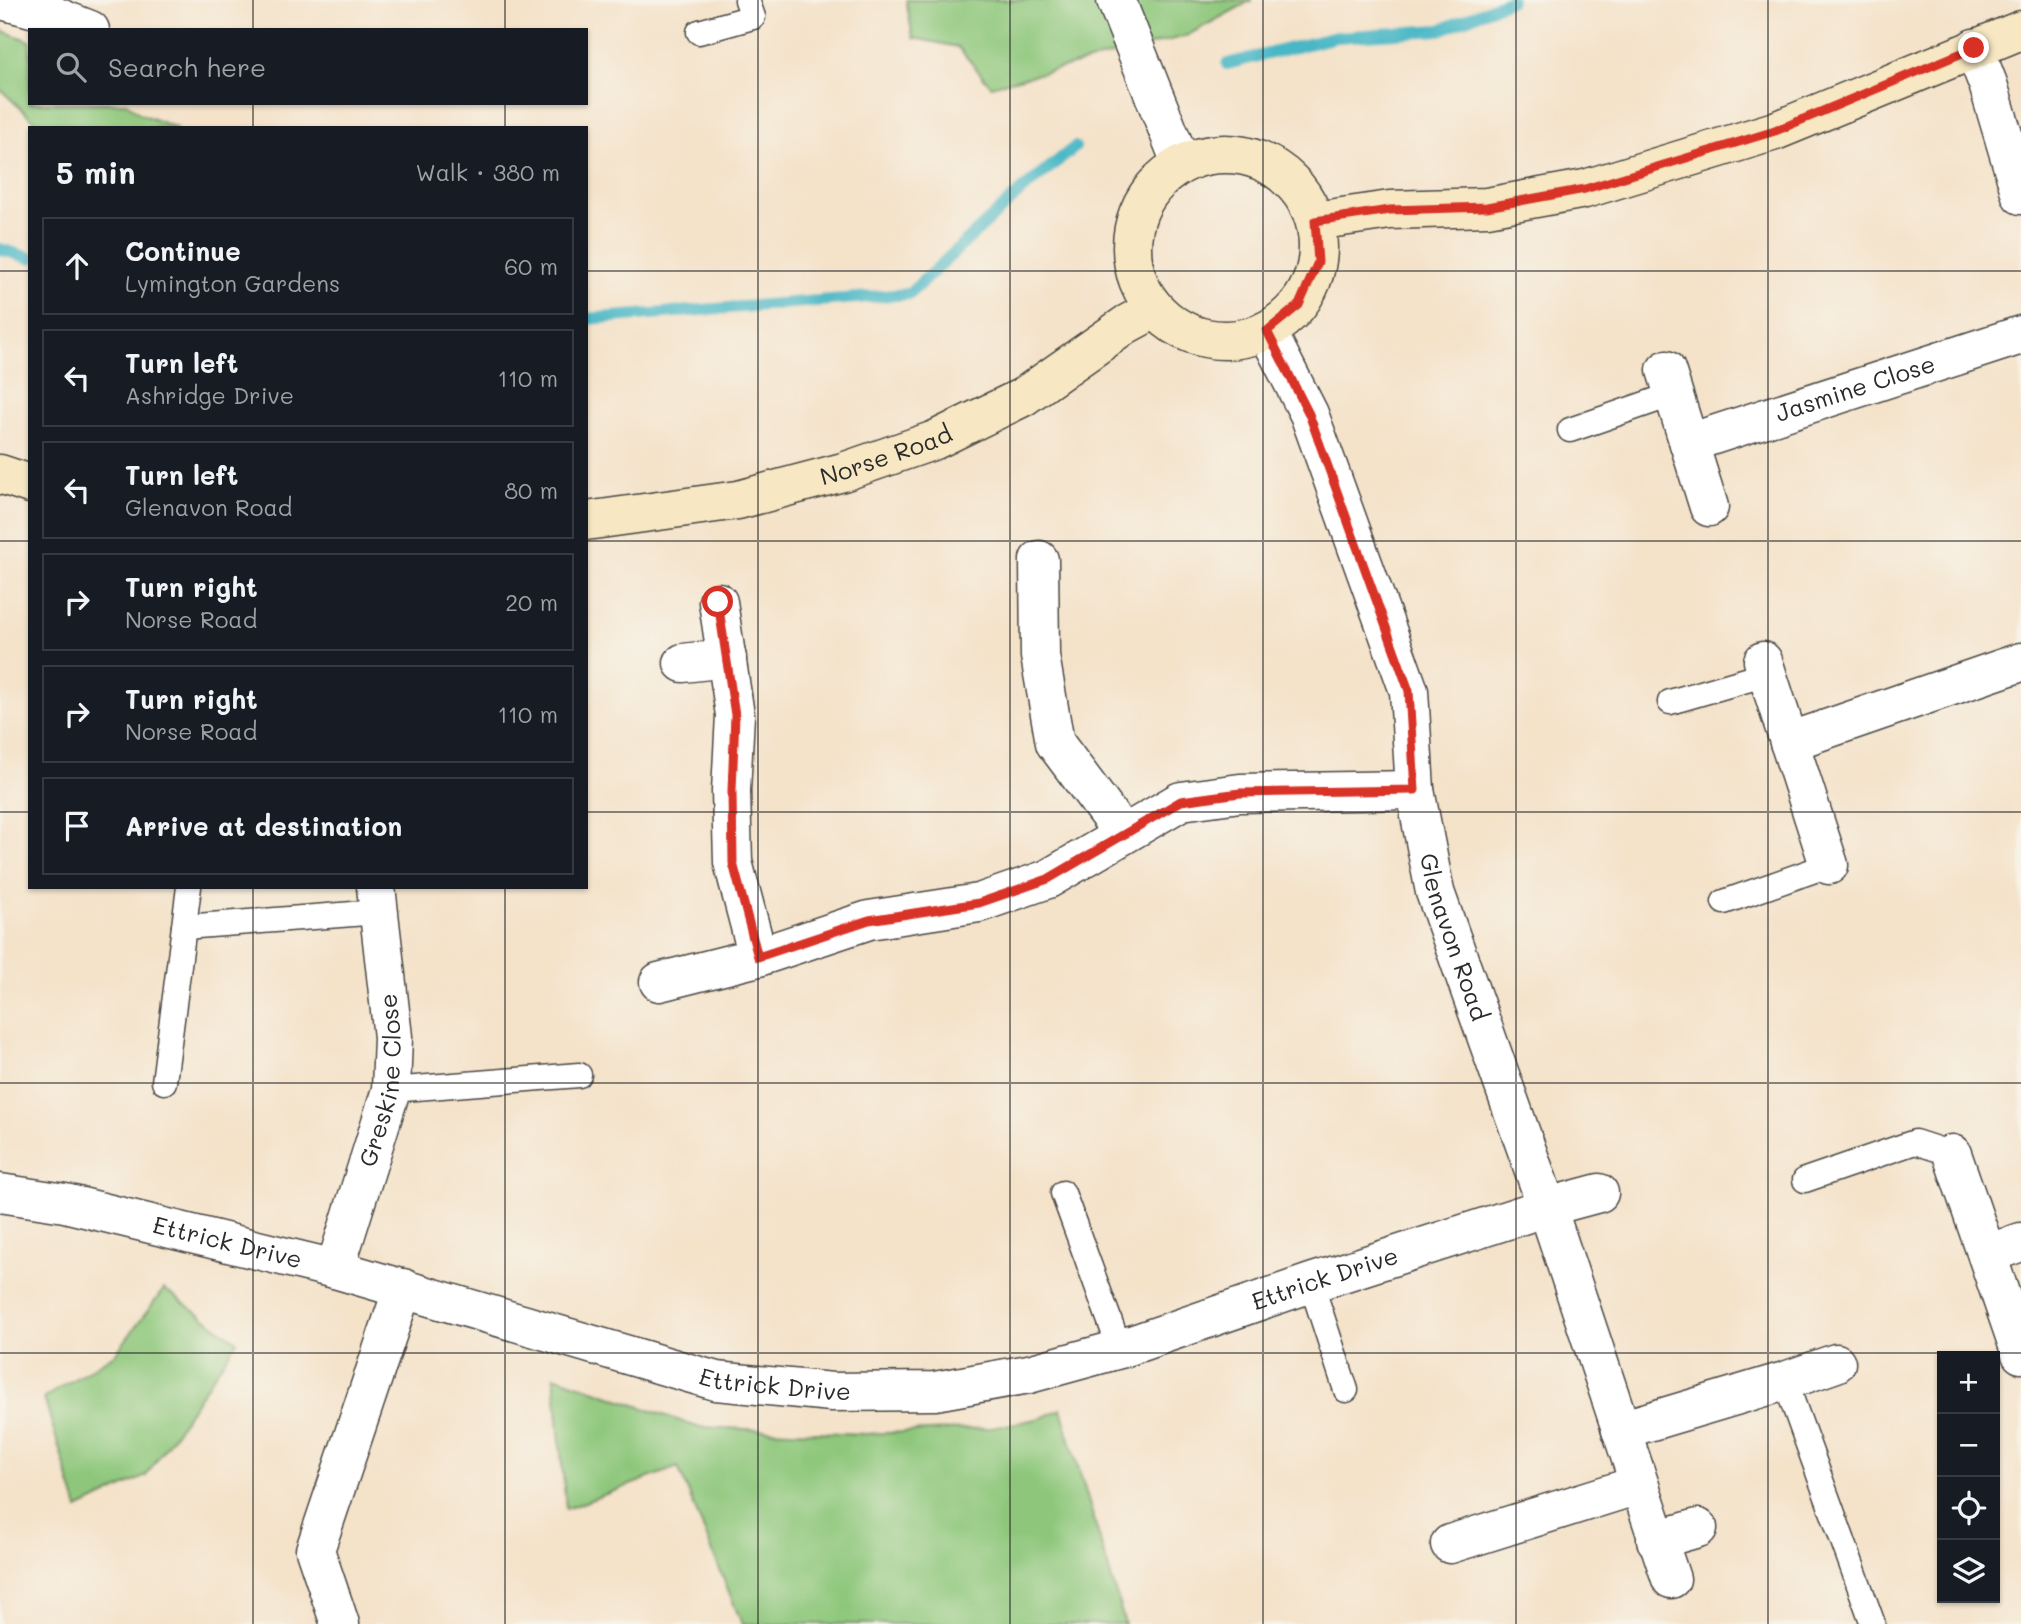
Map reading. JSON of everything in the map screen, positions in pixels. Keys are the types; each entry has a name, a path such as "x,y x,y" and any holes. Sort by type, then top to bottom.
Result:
{"street":[{"path":"1,0 41,5 86,28"},
{"path":"1116,0 1181,163"},
{"path":"1315,221 1390,210 1487,207 1585,189 1775,131 2021,30"},
{"path":"1974,48 1988,84 2021,195"},
{"path":"1225,153 1274,167 1301,191 1315,221 1318,262 1299,305 1267,331 1229,341 1189,334 1153,310 1133,272 1135,216 1155,183 1181,163 1225,153"},
{"name":"Norse Road","path":"588,521 738,500 843,472 935,440 1023,397 1127,324 1153,310"},
{"name":"Glenavon Road","path":"1267,331 1309,414 1409,691 1415,790 1435,892 1547,1207 1671,1579"},
{"name":"Jasmine Close","path":"1689,443 2021,335"},
{"path":"1670,382 1709,507"},
{"path":"0,474 28,483"},
{"path":"1039,560 1040,656 1055,743 1122,834"},
{"path":"718,602 735,715 733,863 758,957"},
{"path":"683,663 727,658"},
{"path":"1789,742 2021,662"},
{"path":"1765,667 1829,864"},
{"path":"659,982 758,957 869,920 979,903 1048,879 1181,801 1240,793 1415,790"},
{"name":"Greskine Close","path":"335,1269 391,1090 393,1037 378,900"},
{"path":"1952,1154 2004,1248 2021,1354"},
{"name":"Ettrick Drive","path":"0,1193 65,1203 335,1269 716,1381 832,1392 935,1391 1030,1374 1120,1349 1311,1283 1547,1207 1600,1193"},
{"path":"340,1624 315,1550 403,1288"},
{"path":"1620,1430 1836,1363"},
{"path":"1450,1544 1638,1485"},
{"path":"1656,1540 1698,1528"}],"lane":[{"path":"699,32 753,17 747,0"},
{"path":"1570,430 1670,382"},
{"path":"1670,702 1765,667"},
{"path":"1724,901 1829,864"},
{"path":"164,1082 188,889"},
{"path":"184,927 378,900"},
{"path":"391,1090 579,1075"},
{"path":"1805,1180 1915,1142 1952,1154"},
{"path":"1063,1193 1120,1349"},
{"path":"1311,1283 1346,1390"},
{"path":"1785,1381 1873,1624"}],"green space":[{"path":"906,0 1252,0 1186,36 991,86 958,47 913,38"},
{"path":"0,30 28,40 28,105 129,105 140,114 172,126 40,126 0,89"},
{"path":"164,1289 237,1341 146,1476 78,1509 44,1398 116,1353"},
{"path":"554,1376 697,1427 865,1434 992,1428 1041,1418 1061,1409 1125,1624 742,1624 678,1467 566,1509"}],"waterway":[{"path":"1227,64 1336,37 1440,30 1511,0"},
{"path":"588,319 909,294 1022,190 1075,147"},
{"path":"0,249 28,257"}],"route":[{"path":"718,602 735,715 733,863 758,957 869,920 979,903 1048,879 1181,801 1240,793 1415,790 1409,691 1309,414 1267,331 1299,305 1318,262 1315,221 1390,210 1487,207 1585,189 1775,131 1974,48"}]}
